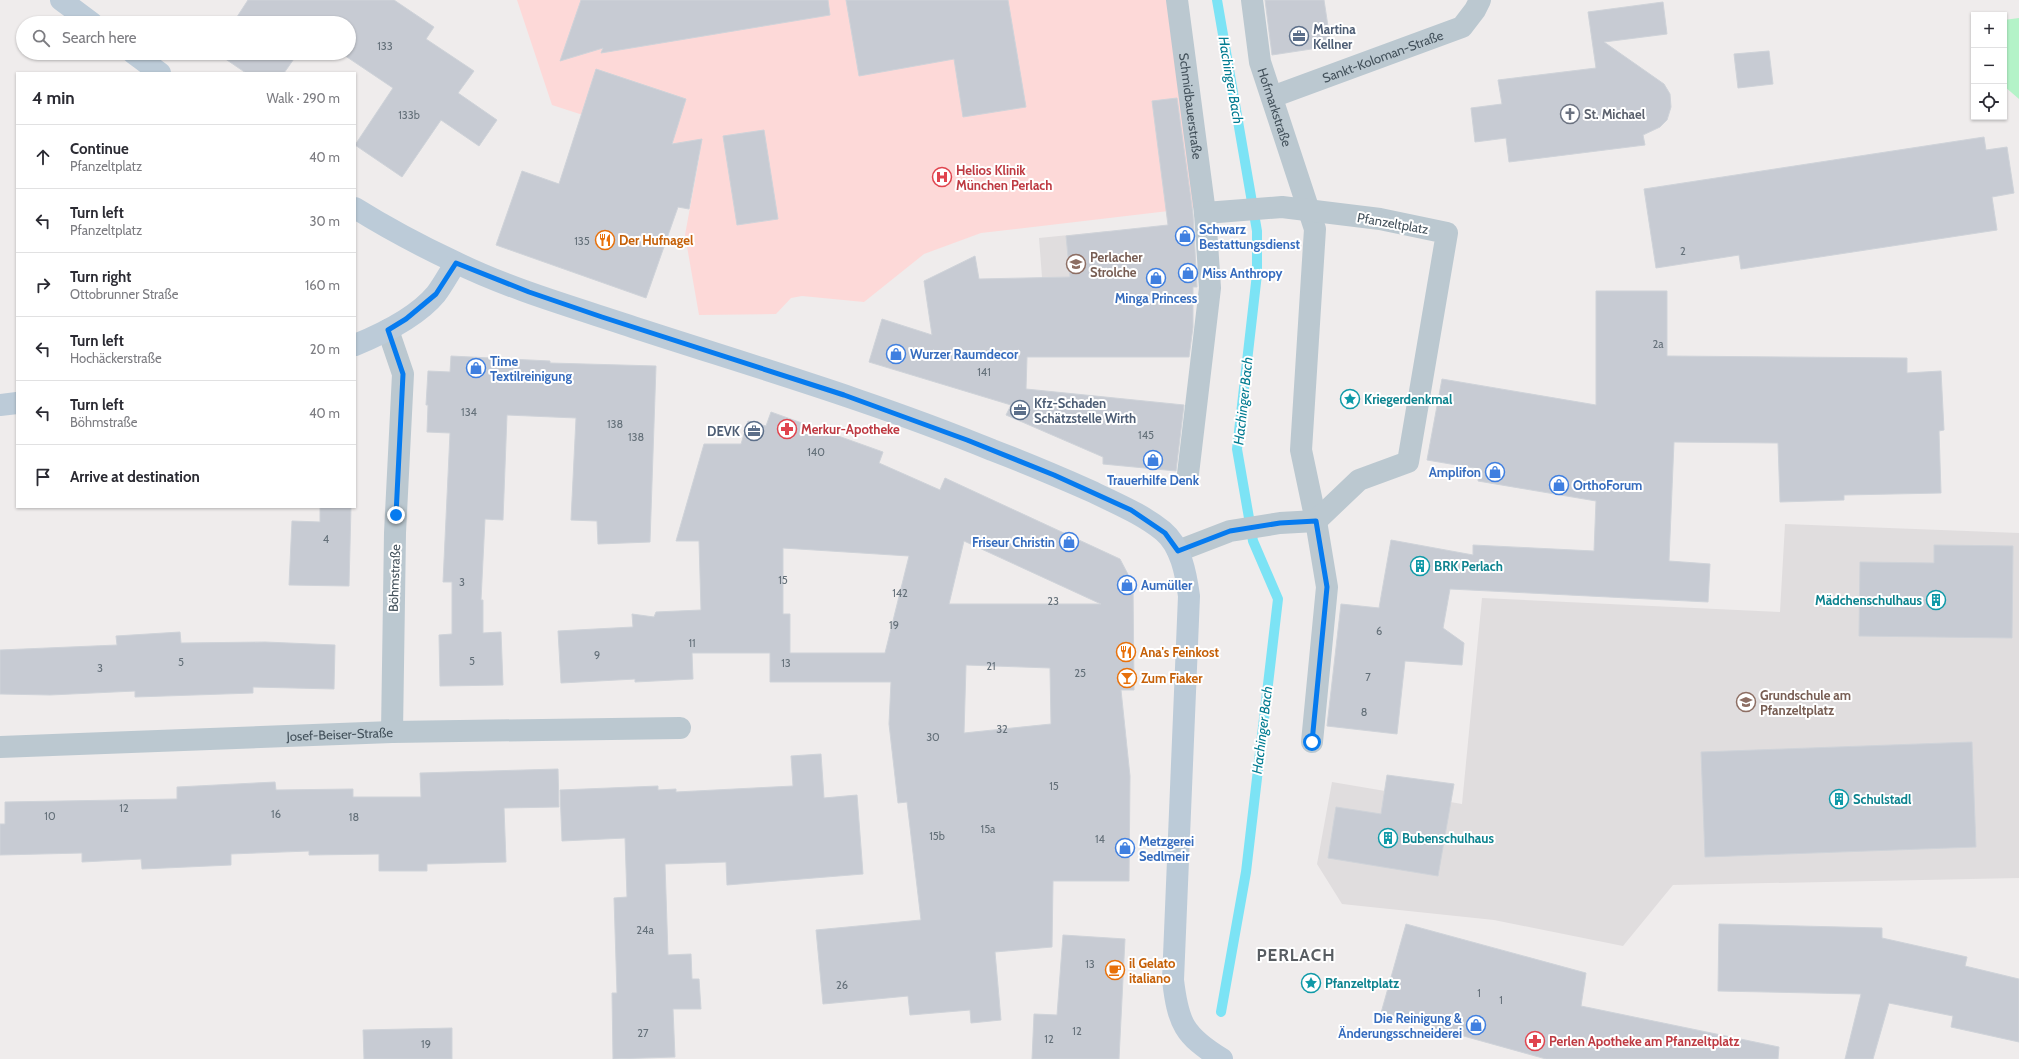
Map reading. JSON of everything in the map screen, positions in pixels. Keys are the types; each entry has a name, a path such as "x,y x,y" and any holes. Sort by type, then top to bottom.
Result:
{"main road":[{"path":"61,0 83,16"},
{"path":"142,60 159,72"},
{"path":"356,209 385,226 456,263 594,314 844,395 967,440 1054,475 1131,510 1165,533 1178,551 1186,575 1189,606 1173,980 1180,1022 1208,1056"},
{"path":"356,345 388,330 406,319 436,294 456,263"},
{"path":"0,405 16,403"}],"street":[{"name":"Schmidbauerstraße","path":"1177,0 1205,213"},
{"name":"Hofmarkstraße","path":"1252,0 1260,62 1308,211"},
{"name":"Sankt-Koloman-Straße","path":"1272,97 1462,27 1475,10 1480,0"},
{"path":"1188,474 1210,288 1205,213 1282,206 1308,211 1315,229 1301,450 1316,521 1327,587 1312,742"},
{"name":"Pfanzeltplatz","path":"1308,211 1380,219 1447,233 1408,462 1359,480 1316,521"},
{"name":"Böhmstraße","path":"388,330 403,374 395,548 392,732"},
{"path":"1178,551 1230,531 1280,523 1316,521"},
{"name":"Josef-Beiser-Straße","path":"0,747 392,732 680,728"}],"shaded area":[{"name":"Helios Klinik München Perlach","path":"517,0 1168,0 1194,208 981,233 924,254 864,302 802,296 791,298 776,314 699,315 685,235 700,153 552,105"},
{"name":"Perlacher Strolche","path":"1109,231 1117,318 1043,290 1039,238"},
{"name":"Grundschule am Pfanzeltplatz","path":"1785,524 2019,533 2019,878 1673,885 1623,946 1494,920 1342,904 1317,864 1332,782 1462,804 1482,598 1780,612"}],"green space":[{"path":"2019,18 2019,99 2007,89 2007,20"}],"building":[{"path":"248,0 394,0 434,27 426,39 474,71 458,93 497,120 479,146 441,120 402,177 356,146 393,88 351,60 356,60 356,16 238,16"},
{"path":"581,0 828,0 830,15 601,53 603,48 560,61"},
{"path":"846,0 1008,0 1026,107 963,117 954,59 859,76"},
{"path":"1265,0 1324,0 1331,46 1272,55"},
{"name":"St. Michael","path":"1663,2 1667,34 1604,42 1664,84 1670,94 1671,107 1667,120 1660,127 1643,135 1645,145 1509,162 1506,138 1475,142 1471,108 1502,104 1498,80 1596,68 1588,12"},
{"path":"1769,51 1773,84 1738,88 1734,54"},
{"path":"227,60 293,60 285,72 245,72"},
{"path":"596,69 686,99 672,144 702,139 689,209 678,207 646,298 496,245 522,171 559,184"},
{"path":"1177,98 1193,214 1197,287 1193,287 1193,327 1189,357 1027,357 1026,389 1184,405 1176,471 1103,464 1103,457 1006,415 1011,405 869,362 882,319 932,335 924,281 975,256 979,279 1070,277 1066,236 1168,225 1152,101"},
{"path":"764,130 778,219 737,225 723,136"},
{"path":"1984,137 1986,150 2007,147 2014,193 1992,197 1997,230 1741,269 1739,255 1656,268 1644,189"},
{"path":"1596,291 1667,291 1667,356 1907,358 1907,373 1941,371 1944,430 1939,431 1941,493 1844,495 1844,500 1780,502 1778,443 1674,442 1669,561 1710,564 1708,602 1450,589 1443,628 1464,643 1462,665 1405,661 1397,734 1327,726 1341,604 1379,608 1391,540 1473,555 1473,545 1594,551 1596,501 1478,481 1480,469 1427,460 1442,379 1596,405"},
{"path":"451,356 550,361 550,363 656,366 650,542 598,544 597,521 571,520 576,418 507,415 503,520 485,519 481,600 483,600 483,633 501,632 503,685 440,686 439,635 452,634 452,582 443,582 450,433 427,432 428,405 426,405 428,371 450,372"},
{"path":"771,412 883,452 879,463 940,490 945,478 1120,559 1133,584 1134,690 1121,690 1130,776 1129,881 1053,881 1052,947 995,952 1001,1020 971,1023 970,1010 910,1015 908,996 823,1004 816,930 921,920 907,802 898,803 889,724 891,682 770,682 770,653 692,653 693,679 635,682 635,679 561,683 558,631 633,627 632,614 654,617 656,612 701,610 699,541 676,541 704,444 741,444 748,421 766,426","holes":["964,541 1101,604 949,604","783,548 909,556 885,653 790,653 790,614 783,614","966,665 1050,668 1051,724 964,733"]},
{"path":"320,508 351,508 349,586 289,585 292,521 320,522"},
{"name":"Mädchenschulhaus","path":"1934,545 2013,546 2012,638 1859,636 1860,562 1934,563"},
{"path":"180,632 181,643 265,642 335,645 334,689 253,687 253,693 135,697 135,691 50,695 0,694 0,650 117,645 116,636"},
{"name":"Schulstadl","path":"1972,742 1976,847 1705,857 1701,752"},
{"path":"821,754 824,798 857,795 863,874 727,885 726,862 665,864 668,955 691,954 692,979 699,979 701,1009 673,1009 675,1057 613,1059 612,993 617,993 614,898 627,897 625,838 562,841 560,790 658,786 658,790 676,789 676,792 793,786 791,756"},
{"path":"558,769 559,807 504,808 506,862 427,864 427,871 379,871 379,854 309,855 309,851 231,854 231,865 142,869 141,859 82,862 82,853 0,855 0,824 5,824 5,802 177,799 177,787 275,782 276,790 353,789 353,797 421,797 420,773"},
{"name":"Bubenschulhaus","path":"1387,775 1454,784 1438,876 1328,858 1336,807 1381,814"},
{"path":"1406,924 1586,973 1581,1006 1779,1047 1778,1059 1546,1059 1381,1013"},
{"path":"1719,924 1882,928 1882,938 1967,957 1965,966 2019,979 2019,1042 1951,1027 1953,1016 1889,1003 1873,1059 1845,1059 1861,994 1718,991"},
{"path":"1063,935 1125,939 1119,1059 1032,1059 1034,1014 1057,1015"},
{"path":"452,1028 452,1059 364,1059 363,1030"}],"waterway":[{"name":"Hachinger Bach","path":"1217,0 1257,231 1257,274 1237,449 1253,541 1278,599 1246,872 1221,1012"}],"place":[{"name":"Martina Kellner","path":"1299,36"},
{"name":"St. Michael","path":"1570,114"},
{"name":"Helios Klinik München Perlach","path":"942,177"},
{"name":"Schwarz Bestattungsdienst","path":"1185,236"},
{"name":"Der Hufnagel","path":"605,240"},
{"name":"Perlacher Strolche","path":"1076,264"},
{"name":"Miss Anthropy","path":"1188,273"},
{"name":"Minga Princess","path":"1156,278"},
{"name":"Wurzer Raumdecor","path":"896,354"},
{"name":"Time Textilreinigung","path":"476,368"},
{"name":"Kriegerdenkmal","path":"1350,399"},
{"name":"Kfz-Schaden Schätzstelle Wirth","path":"1020,410"},
{"name":"Merkur-Apotheke","path":"787,429"},
{"name":"DEVK","path":"754,431"},
{"name":"Trauerhilfe Denk","path":"1153,460"},
{"name":"Amplifon","path":"1495,472"},
{"name":"OrthoForum","path":"1559,485"},
{"name":"Friseur Christin","path":"1069,542"},
{"name":"BRK Perlach","path":"1420,566"},
{"name":"Aumüller","path":"1127,585"},
{"name":"Mädchenschulhaus","path":"1936,600"},
{"name":"Ana's Feinkost","path":"1126,652"},
{"name":"Zum Fiaker","path":"1127,678"},
{"name":"Grundschule am Pfanzeltplatz","path":"1746,702"},
{"name":"Schulstadl","path":"1839,799"},
{"name":"Bubenschulhaus","path":"1388,838"},
{"name":"Metzgerei Sedlmeir","path":"1125,848"},
{"name":"il Gelato italiano","path":"1115,970"},
{"name":"Pfanzeltplatz","path":"1311,983"},
{"name":"Die Reinigung & Änderungsschneiderei","path":"1476,1025"},
{"name":"Perlen Apotheke am Pfanzeltplatz","path":"1535,1041"}],"district":[{"name":"PERLACH","path":"1296,955"}],"route":[{"path":"396,515 403,374 388,330 406,319 436,294 456,263 529,292 844,395 967,440 1054,475 1131,510 1165,533 1178,551 1215,535 1230,531 1280,523 1316,521 1327,587 1312,742"}]}
